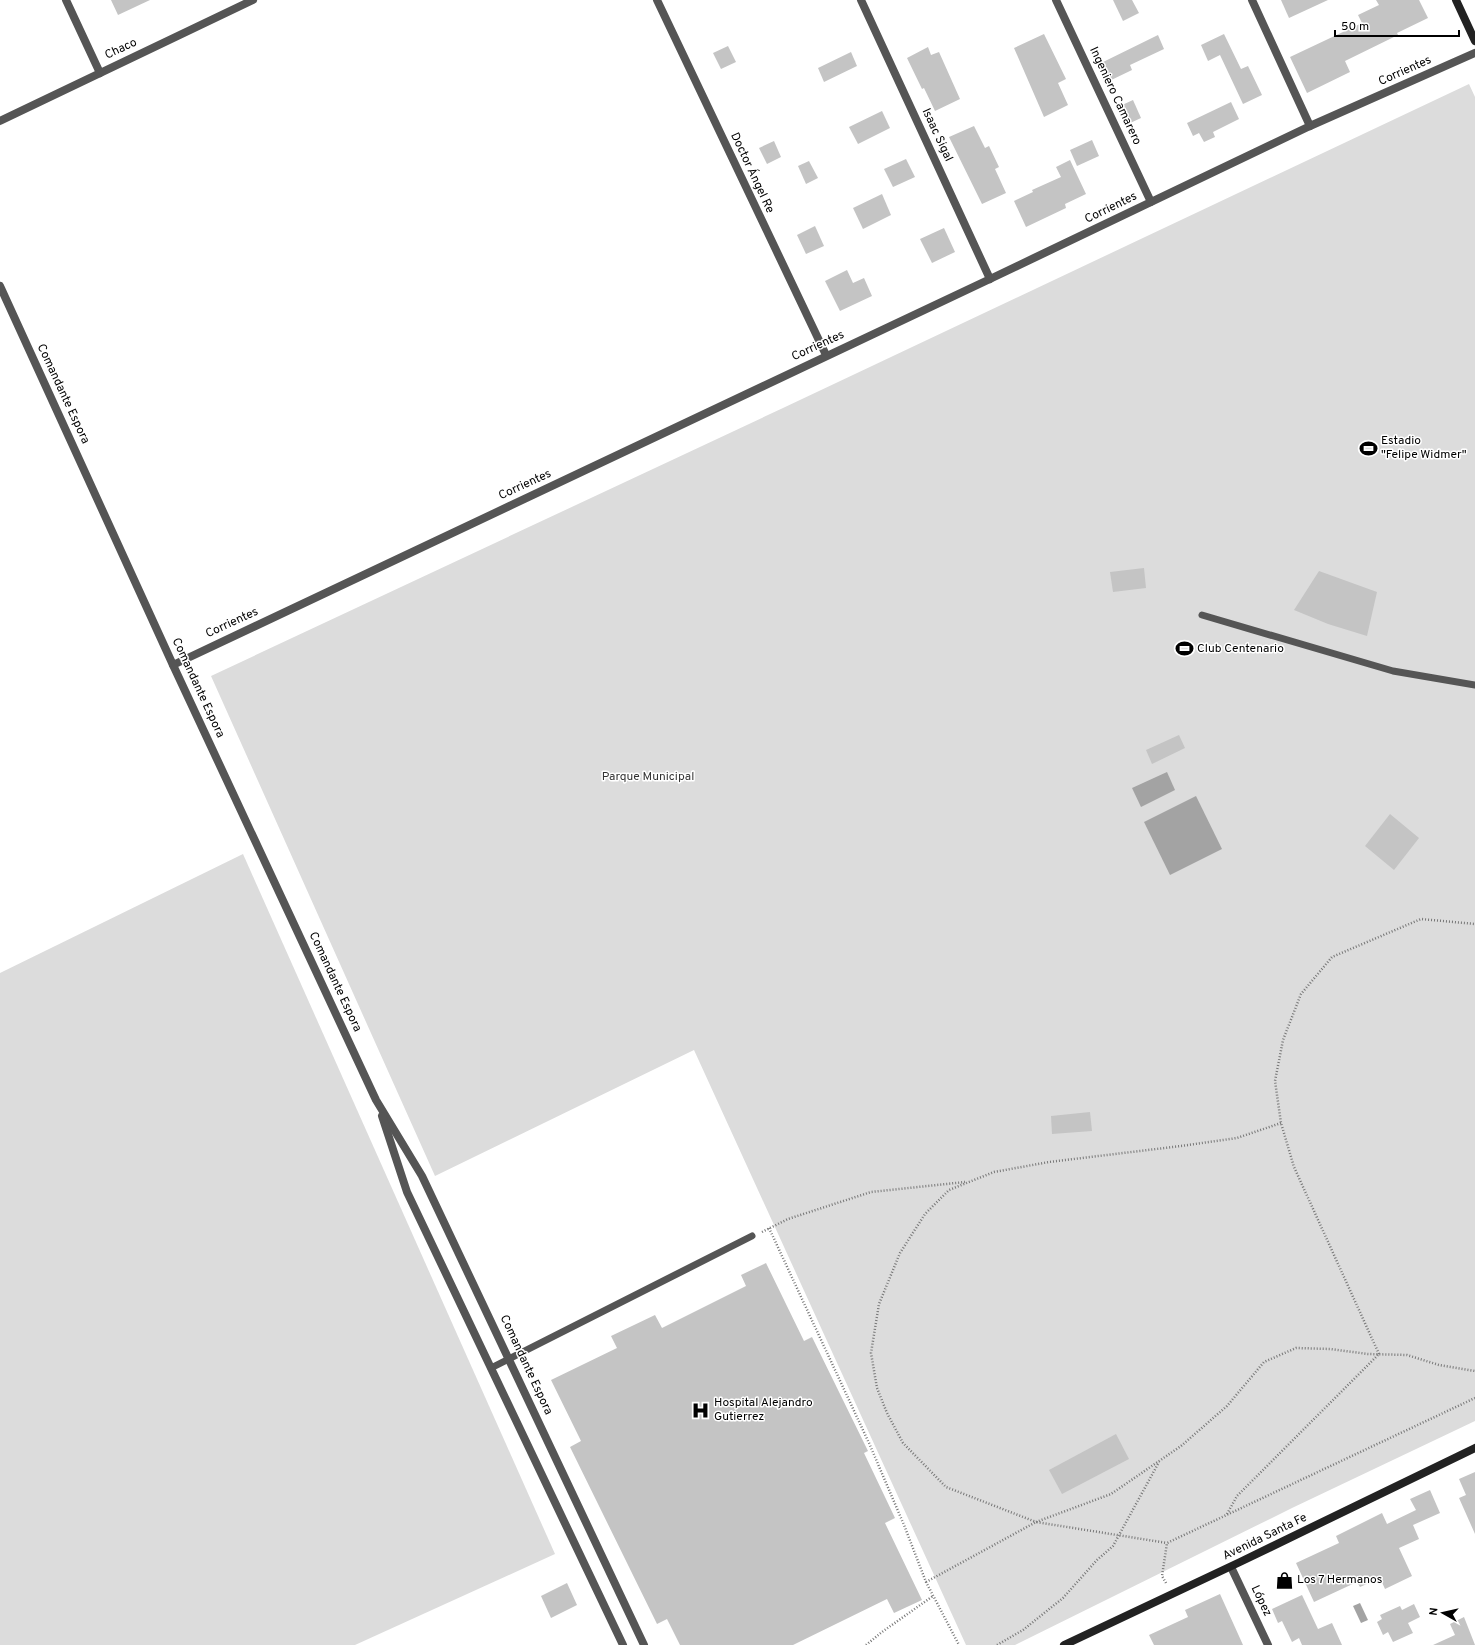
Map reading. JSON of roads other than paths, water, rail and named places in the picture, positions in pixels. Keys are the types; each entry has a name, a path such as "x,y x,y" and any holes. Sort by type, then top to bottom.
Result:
{"main road":[{"path":"1456,0 1475,41"},
{"name":"Avenida Santa Fe","path":"1064,1645 1231,1567 1475,1448"}],"street":[{"path":"66,0 100,73"},
{"name":"Chaco","path":"0,121 253,0"},
{"name":"Doctor Ángel Re","path":"657,0 826,355"},
{"name":"Isaac Sigal","path":"861,0 990,279"},
{"name":"Ingeniero Camarero","path":"1056,0 1151,202"},
{"path":"1252,0 1310,126"},
{"name":"Corrientes","path":"173,665 1310,126 1475,53"},
{"name":"Comandante Espora","path":"0,286 173,665 376,1100 422,1176 644,1645"},
{"name":"Comandante Espora","path":"376,1100 407,1192 623,1645"},
{"name":"López","path":"1231,1567 1268,1645"}],"lane":[{"path":"1202,615 1392,671 1475,685"},
{"path":"491,1368 752,1236"}],"place":[{"name":"Estadio \"Felipe Widmer\"","path":"1368,448"},
{"name":"Club Centenario","path":"1184,649"},
{"name":"Hospital Alejandro Gutierrez","path":"701,1410"},
{"name":"Los 7 Hermanos","path":"1284,1580"}],"park label":[{"name":"Parque Municipal","path":"648,777"}]}
